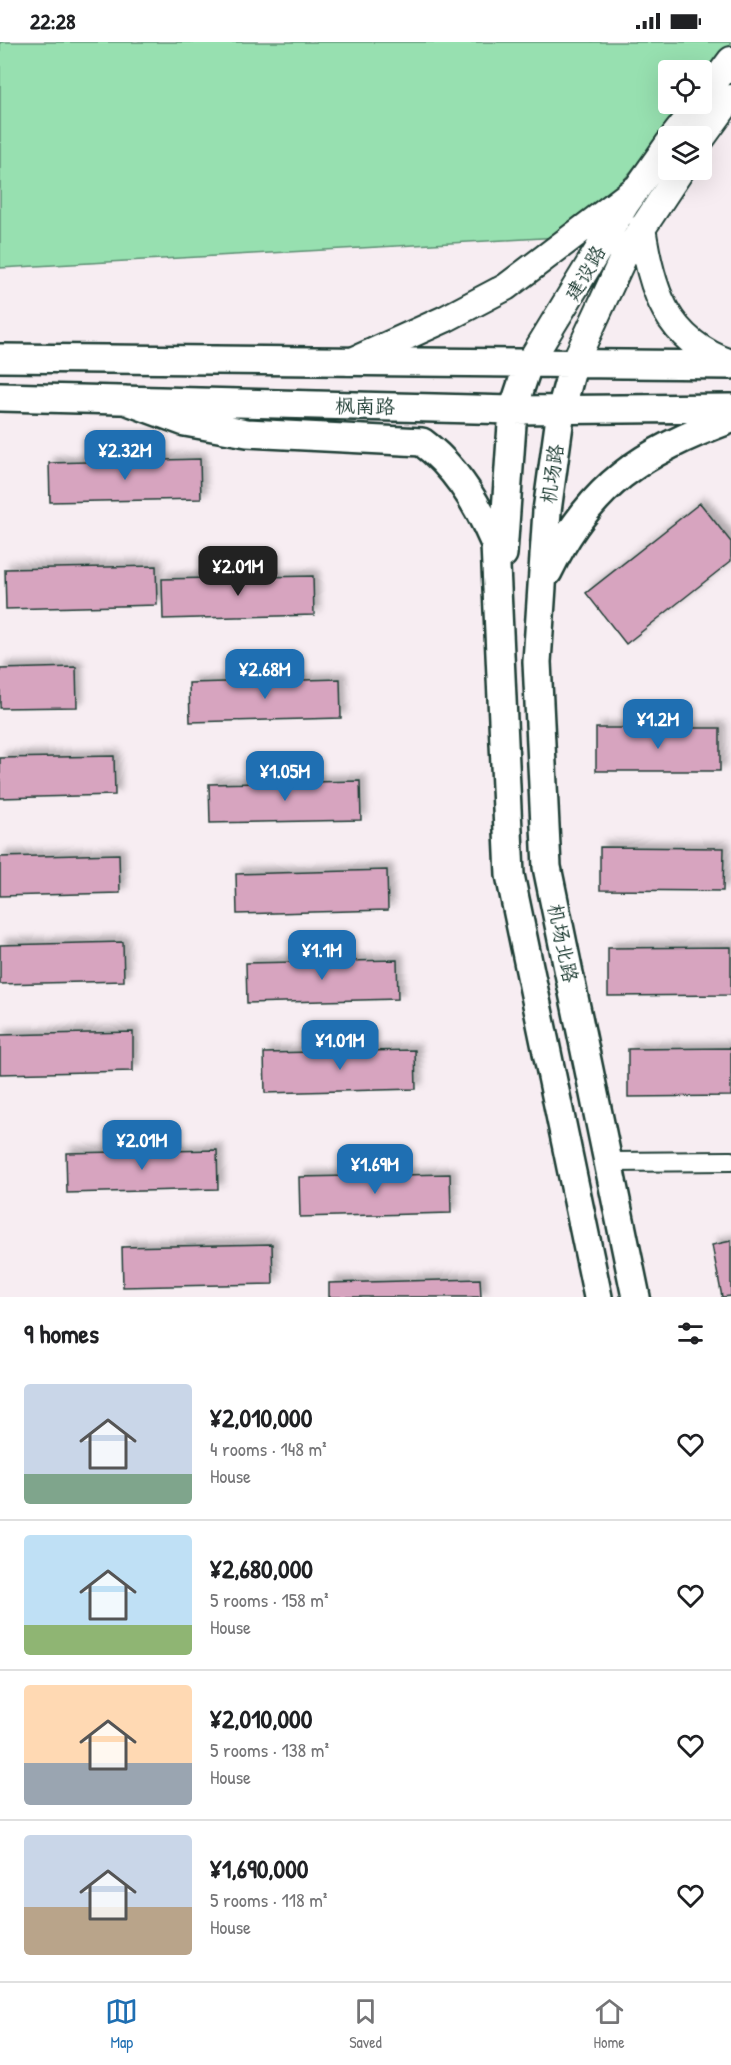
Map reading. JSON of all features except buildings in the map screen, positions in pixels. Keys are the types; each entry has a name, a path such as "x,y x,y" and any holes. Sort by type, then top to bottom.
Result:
{"main road":[{"path":"712,86 731,60"},
{"path":"711,126 731,98"},
{"path":"682,126 691,114"},
{"name":"建设路","path":"513,410 528,365 658,159"},
{"name":"建设路","path":"573,366 624,256 674,180"},
{"path":"348,363 445,319 506,287 638,187"},
{"path":"642,227 656,291 667,315 682,334 731,364"},
{"path":"0,358 573,366 731,364"},
{"name":"机场路","path":"542,584 547,511 561,410 573,366"},
{"name":"枫南路","path":"0,397 513,410 731,408"},
{"path":"125,400 185,422 247,433 422,442 435,452 461,482 485,520 495,544 499,600"},
{"path":"499,600 513,410"},
{"path":"542,584 562,543 603,489 628,468 671,443 731,418"},
{"name":"机场北路","path":"542,584 537,662 547,867 636,1297"},
{"name":"机场北路","path":"499,600 510,875 598,1297"}],"street":[{"path":"609,1162 731,1161"}],"green space":[{"path":"0,42 731,42 731,48 712,72 712,60 658,60 658,114 678,114 668,126 658,126 658,138 578,236 0,268"}]}
